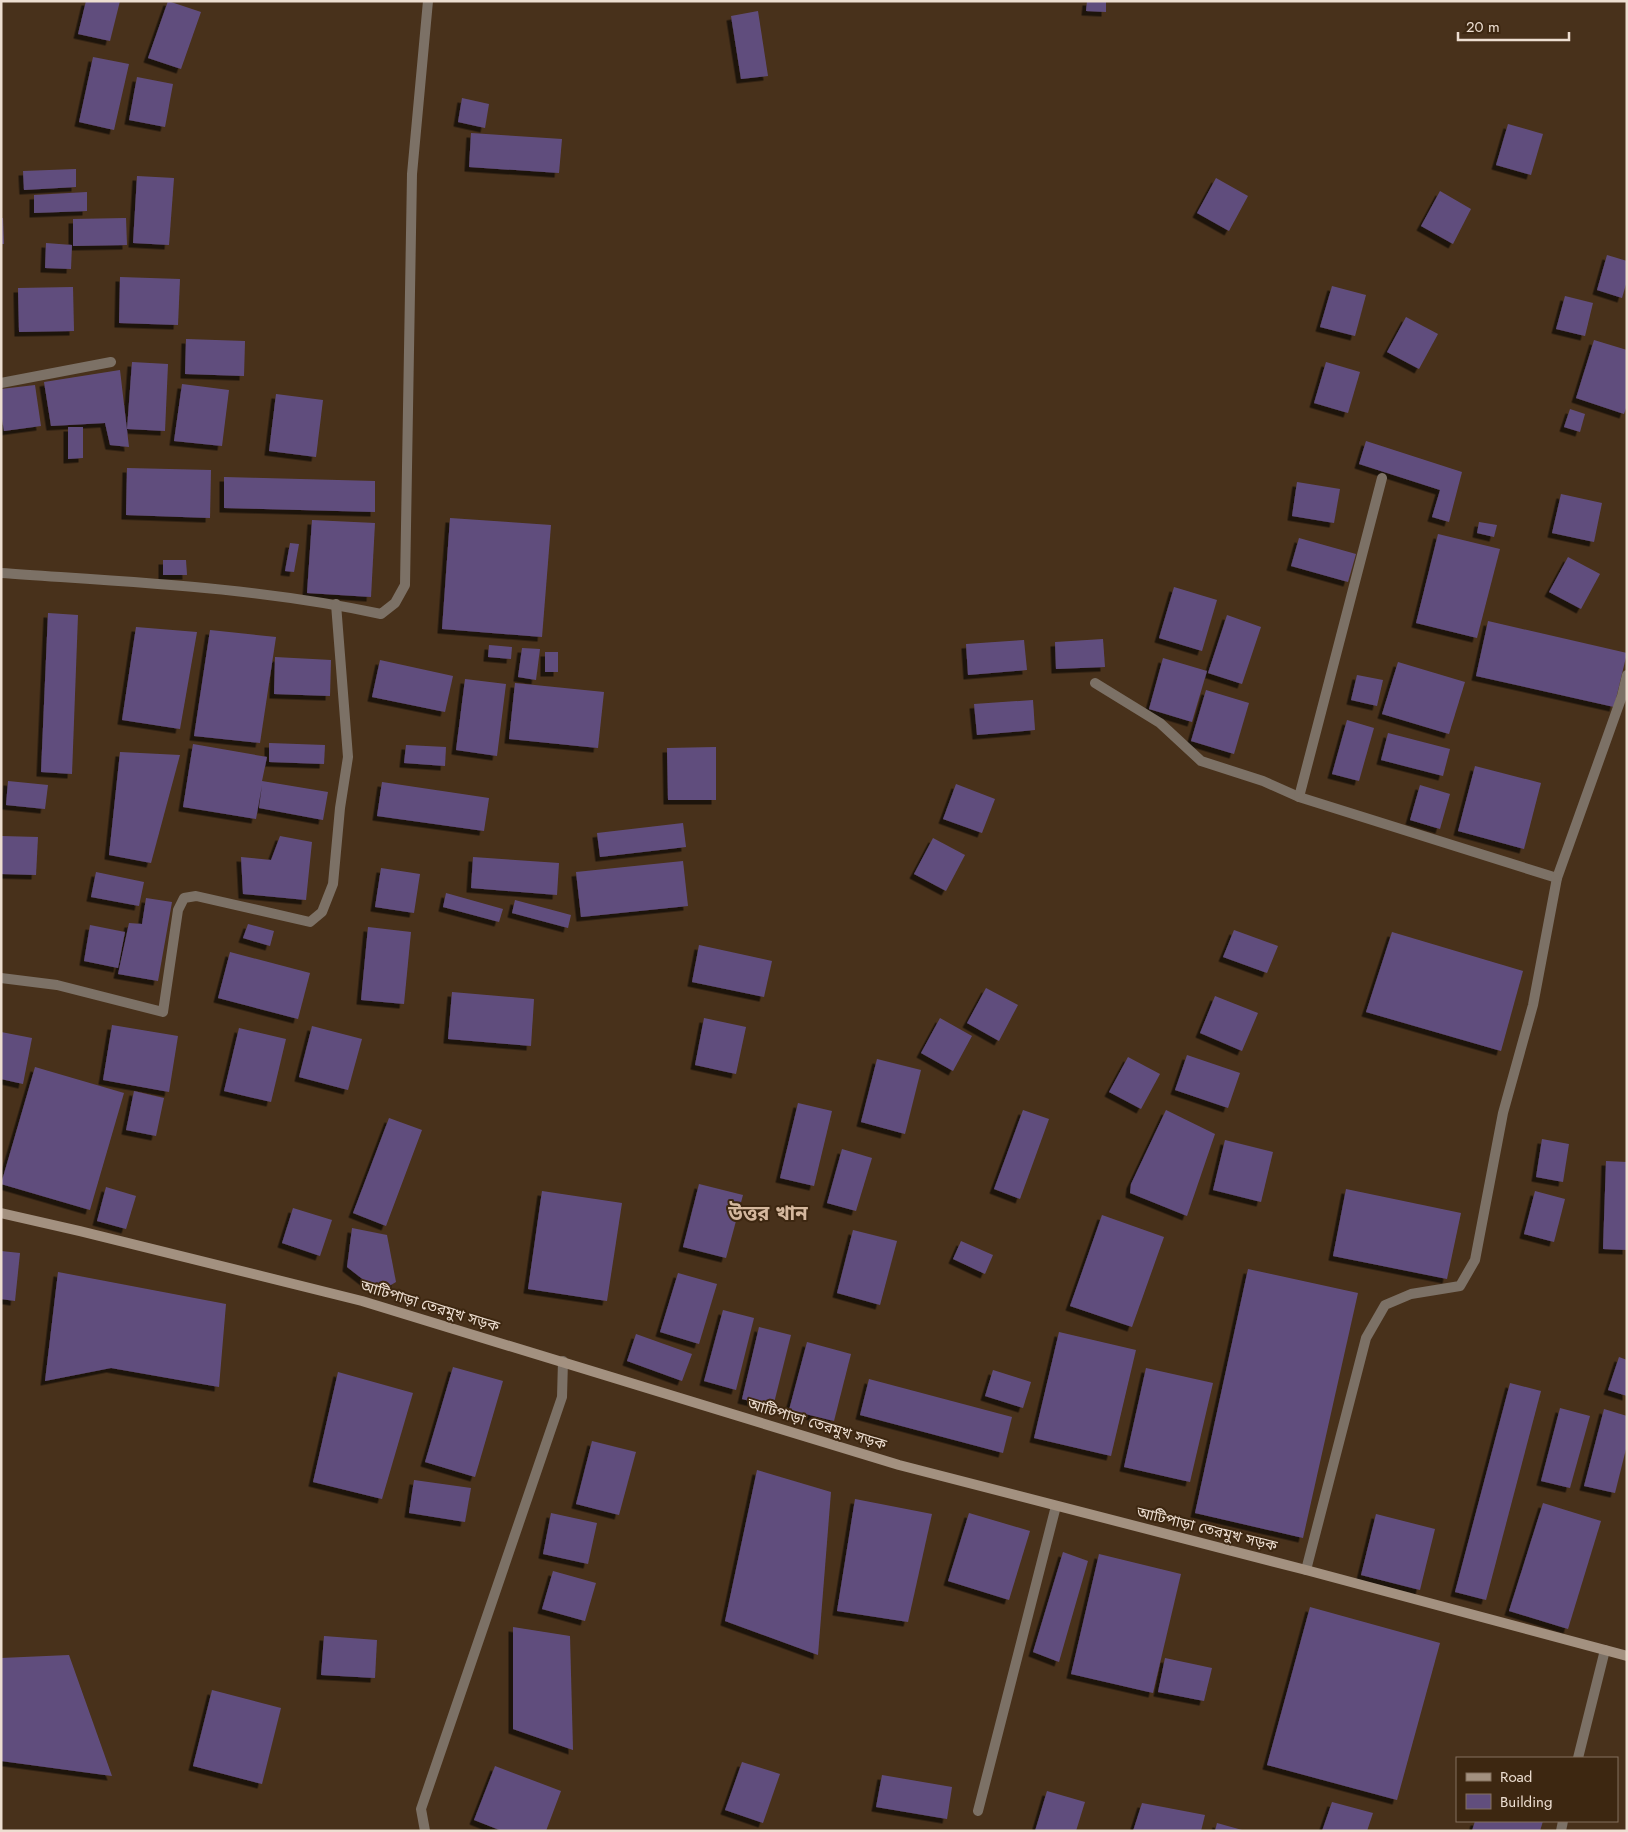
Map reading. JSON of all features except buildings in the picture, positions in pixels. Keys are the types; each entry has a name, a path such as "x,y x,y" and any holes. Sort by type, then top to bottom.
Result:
{"main road":[{"name":"আটিপাড়া তেরমুখ সড়ক","path":"1,1213 362,1301 899,1465 1306,1570 1627,1656"}],"street":[{"path":"1,573 202,588 336,604 381,614 395,603 405,585 412,174 428,1"},
{"path":"1,383 110,362"},
{"path":"1299,797 1382,478"},
{"path":"1,978 57,985 163,1012 178,910 184,898 196,896 310,922 322,912 333,884 340,808 348,757 336,604"},
{"path":"1306,1570 1366,1338 1385,1305 1411,1294 1460,1286 1475,1260 1504,1113 1533,1005 1557,878 1622,696 1627,675"},
{"path":"1095,683 1160,723 1201,761 1263,781 1299,797 1557,878"},
{"path":"425,1831 421,1809 562,1397 562,1361"},
{"path":"978,1811 1056,1506"},
{"path":"1578,1757 1605,1650"}],"district":[{"name":"উত্তর খান","path":"768,1213"}]}
